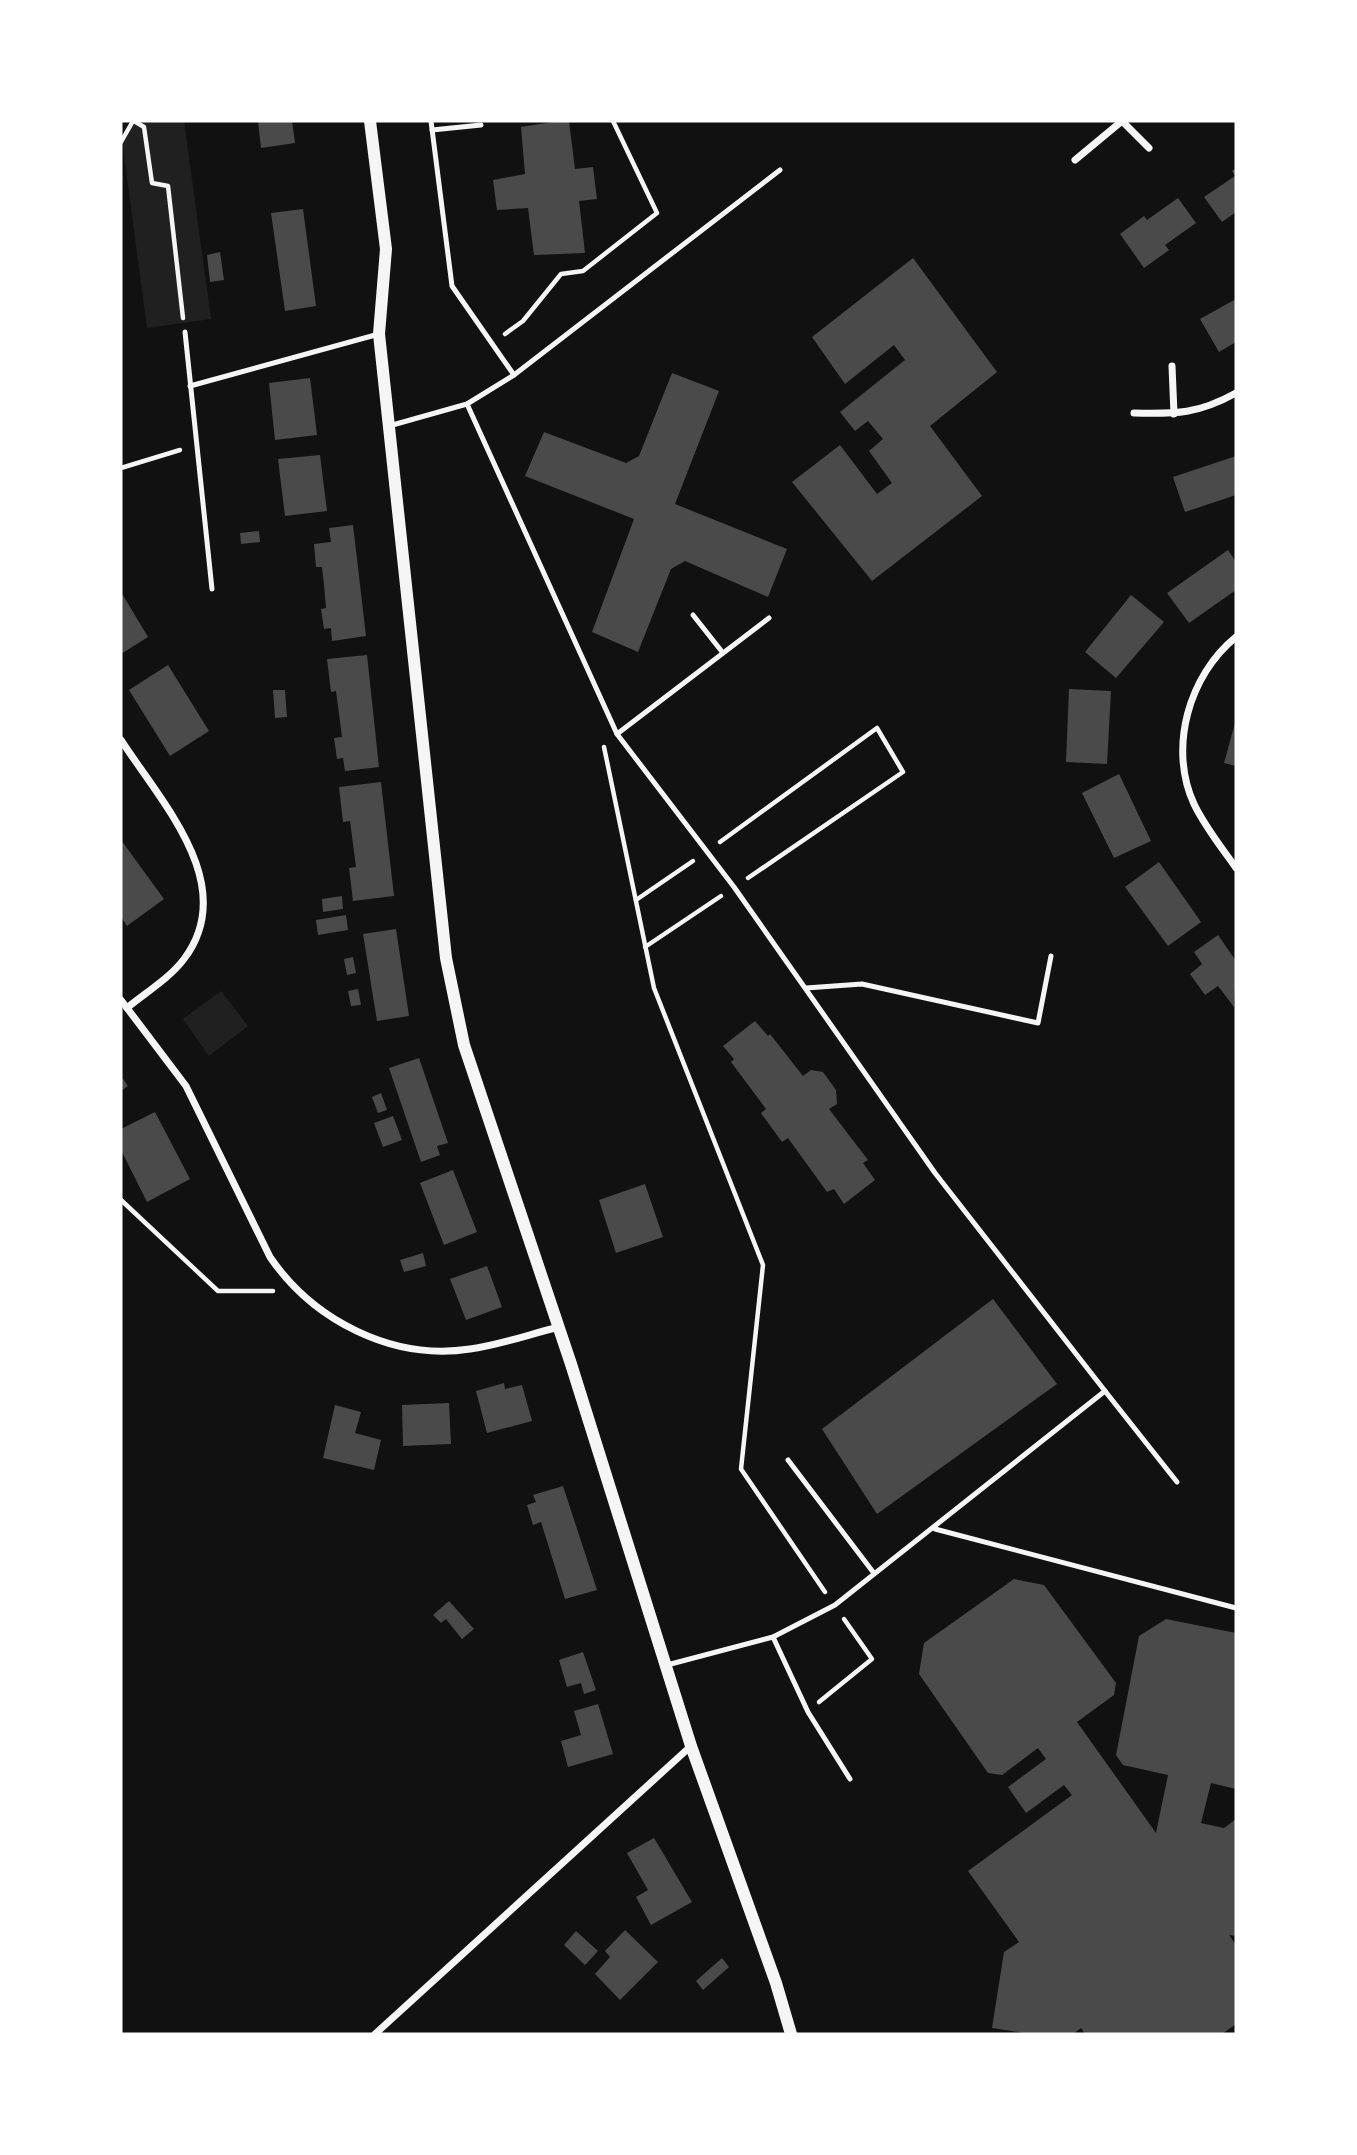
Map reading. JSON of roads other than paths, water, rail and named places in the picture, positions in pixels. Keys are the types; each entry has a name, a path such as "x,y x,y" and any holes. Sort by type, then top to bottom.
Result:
{"street":[{"path":"370,121 386,249 379,334 446,958 464,1045 559,1327 691,1746 776,1983 791,2034"},
{"path":"1075,160 1122,121 1149,148"},
{"path":"1172,366 1174,414"},
{"path":"1134,413 1174,414 1203,410 1236,393"},
{"path":"1236,637 1211,664 1192,696 1184,734 1185,773 1194,804 1236,867"},
{"path":"121,740 192,850 203,879 204,912 198,937 183,961 127,1008"},
{"path":"121,1000 186,1086 253,1227 285,1279 298,1291 354,1330 382,1342 411,1348 468,1350 559,1327"},
{"path":"375,2034 691,1746"}],"lane":[{"path":"431,121 452,286 514,375"},
{"path":"432,130 481,125"},
{"path":"389,426 467,404 514,375 780,170"},
{"path":"185,332 212,589"},
{"path":"190,386 379,334"},
{"path":"467,404 617,734 734,887 935,1172 1177,1482"},
{"path":"693,615 723,653"},
{"path":"617,734 769,618"},
{"path":"806,988 862,984 1038,1023 1051,956"},
{"path":"667,1665 773,1637 835,1605 873,1572 935,1529 1105,1391"},
{"path":"788,1460 873,1572"},
{"path":"935,1529 1236,1608"},
{"path":"773,1637 808,1712 850,1779"}]}
